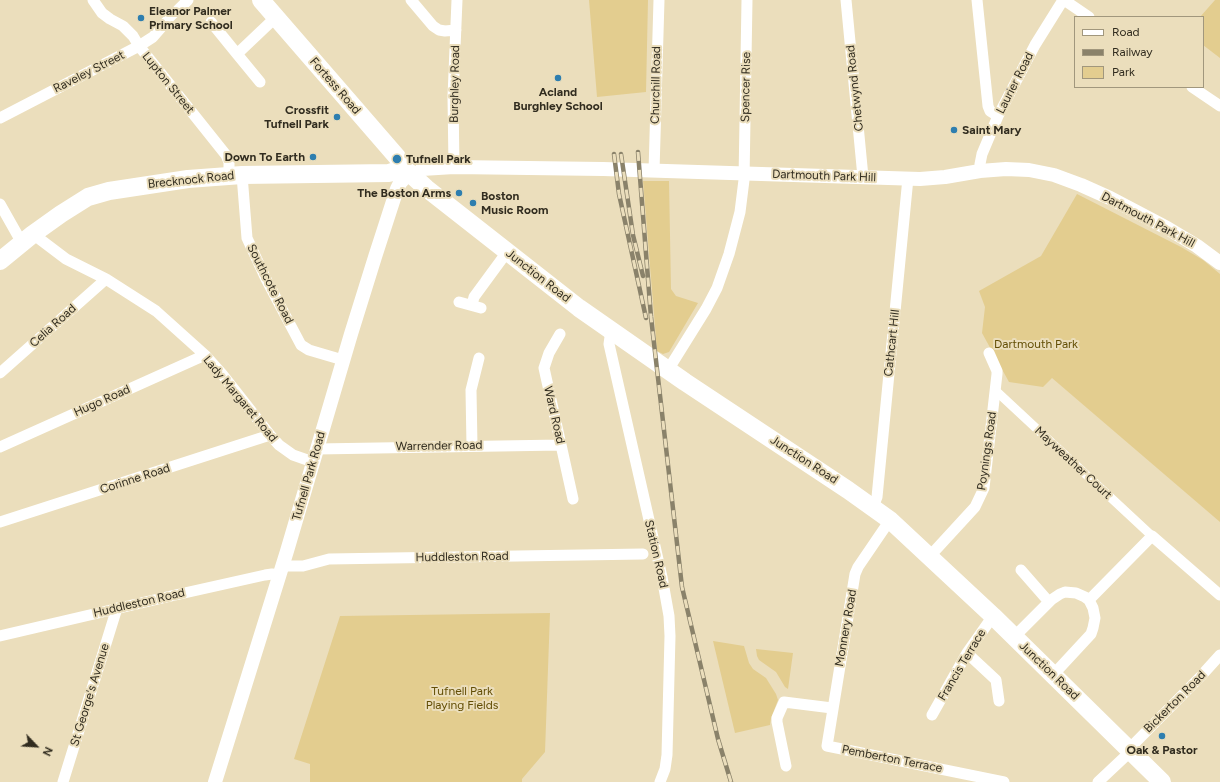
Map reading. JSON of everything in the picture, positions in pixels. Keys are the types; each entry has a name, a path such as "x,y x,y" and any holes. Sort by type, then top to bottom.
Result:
{"main road":[{"name":"Fortess Road","path":"261,0 397,157 409,173"},
{"name":"Brecknock Road","path":"0,261 61,214 88,197 120,188 188,179 236,176 409,173"},
{"name":"Junction Road","path":"409,173 431,193 574,304 685,382 873,507 890,520 993,616 1162,782"}],"street":[{"name":"Lupton Street","path":"93,0 102,13 124,26 133,36 139,46 227,157 236,176"},
{"name":"Raveley Street","path":"0,118 139,46 153,37 188,0"},
{"path":"411,0 433,26 439,30 456,30"},
{"name":"Burghley Road","path":"454,168 453,98 457,0"},
{"name":"Churchill Road","path":"650,171 659,0"},
{"name":"Spencer Rise","path":"668,370 706,309 721,278 740,212 745,173 747,0"},
{"name":"Chetwynd Road","path":"846,0 863,177"},
{"path":"977,0 988,106 990,111 998,116"},
{"path":"1063,0 1087,16"},
{"name":"Laurier Road","path":"980,170 982,154 998,116 1035,45 1063,0"},
{"path":"237,54 276,17"},
{"path":"211,22 260,82"},
{"path":"1193,88 1220,106"},
{"name":"Dartmouth Park Hill","path":"409,173 422,169 454,168 603,169 937,178 980,170 1029,170 1046,173 1081,185 1167,228 1197,246 1220,263"},
{"name":"Tufnell Park Road","path":"215,782 281,571 343,360 400,183 409,173"},
{"name":"Southcote Road","path":"236,176 247,238 266,279 301,345 309,350 343,360"},
{"name":"Cathcart Hill","path":"873,507 877,497 908,178"},
{"name":"Lady Margaret Road","path":"0,204 28,239 106,278 156,311 205,355 222,374 270,435 287,451 300,458 315,455"},
{"path":"459,302 477,306 474,297 507,252"},
{"name":"Celia Road","path":"0,373 106,278"},
{"name":"Station Road","path":"611,330 609,344 610,354 669,616 670,636 667,755 665,769 660,782"},
{"name":"Ward Road","path":"560,334 549,353 544,368 573,499"},
{"name":"Poynings Road","path":"930,556 971,512 978,503 981,495 984,484 997,371 989,353"},
{"name":"Hugo Road","path":"0,446 205,355"},
{"path":"472,446 471,390 479,358"},
{"name":"Mayweather Court","path":"995,390 1152,536"},
{"name":"Corinne Road","path":"0,522 270,435"},
{"name":"Warrender Road","path":"315,455 472,446 561,445"},
{"name":"Monnery Road","path":"827,746 855,574 858,567 890,520"},
{"path":"1089,600 1152,536 1220,595"},
{"name":"Huddleston Road","path":"0,636 329,560 643,554"},
{"path":"1021,570 1049,602"},
{"path":"1014,637 1055,596 1064,592 1071,592 1081,594 1089,600 1094,608 1095,618 1091,634 1052,675"},
{"name":"St George's Avenue","path":"63,782 117,608"},
{"name":"Francis Terrace","path":"932,715 967,653 993,616"},
{"path":"967,653 996,680 999,701"},
{"name":"Bickerton Road","path":"1098,782 1220,655"},
{"path":"786,766 777,722 777,718 784,702 832,708"},
{"name":"Pemberton Terrace","path":"827,746 1004,782"}],"green space":[{"path":"589,0 648,0 646,92 597,97"},
{"path":"1215,0 1220,0 1220,58 1204,46 1204,16 1201,16"},
{"path":"643,181 669,181 671,289 676,296 698,303 669,352 663,354 657,351"},
{"name":"Dartmouth Park","path":"1077,194 1181,247 1203,260 1220,274 1220,522 1052,378 1043,387 1009,382 982,333 985,307 979,291 1041,256"},
{"name":"Tufnell Park Playing Fields","path":"550,613 545,752 522,779 522,782 310,782 310,764 294,759 340,616"},
{"path":"713,641 744,646 749,663 753,669 766,678 778,700 770,725 735,733"},
{"path":"756,649 793,653 788,689 785,687 776,672 759,660"}],"railway":[{"path":"638,152 651,317 682,587 718,739 731,782"},
{"path":"614,154 619,194 646,318"},
{"path":"621,154 633,235 643,276"}],"place":[{"name":"Eleanor Palmer Primary School","path":"141,18"},
{"name":"Acland Burghley School","path":"558,78"},
{"name":"Crossfit Tufnell Park","path":"337,117"},
{"name":"Saint Mary","path":"954,130"},
{"name":"Down To Earth","path":"313,157"},
{"name":"Tufnell Park","path":"397,159"},
{"name":"The Boston Arms","path":"459,193"},
{"name":"Boston Music Room","path":"473,203"},
{"name":"Oak & Pastor","path":"1162,736"}]}
